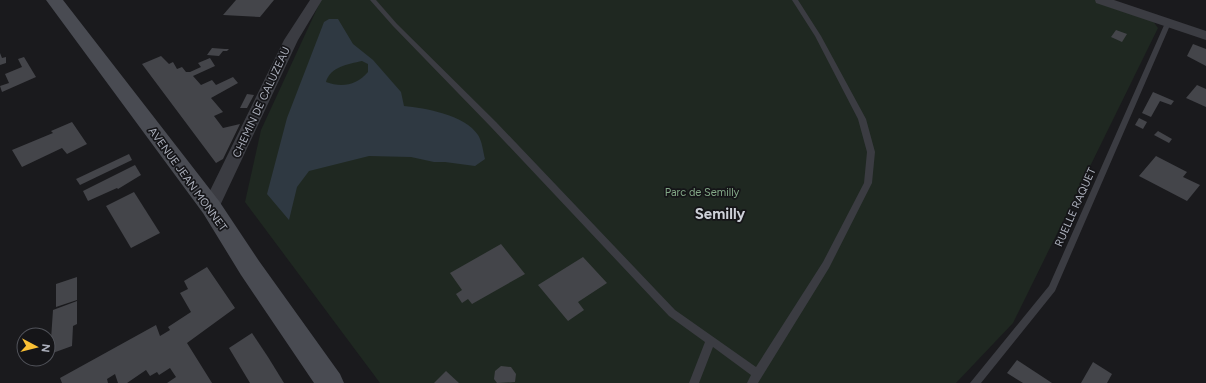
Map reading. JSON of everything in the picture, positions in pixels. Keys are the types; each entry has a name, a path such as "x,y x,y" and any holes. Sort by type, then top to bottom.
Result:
{"main road":[{"name":"AVENUE JEAN MONNET","path":"54,0 211,207 250,268 330,383"}],"street":[{"name":"CHEMIN DE CALUZEAU","path":"211,207 291,40 316,0"},
{"path":"1101,0 1206,36"}],"lane":[{"path":"373,0 395,25 493,124 672,314 758,374"},
{"path":"752,383 826,265 868,183 871,152 862,119 818,36 795,0"},
{"name":"RUELLE RAQUET","path":"975,383 1052,288 1168,23"},
{"path":"694,383 711,340"}],"green space":[{"name":"Parc de Semilly","path":"321,0 1095,0 1153,21 1158,28 1013,323 956,383 380,383 245,202 261,130"}],"shaded area":[{"path":"329,19 338,19 353,44 373,60 401,92 404,106 444,114 464,122 472,128 479,137 485,159 475,166 434,162 411,157 369,156 309,171 297,187 289,220 267,194 287,118 324,22","holes":["362,61 368,64 368,72 359,80 343,85 326,82 331,73 340,67"]}],"building":[{"path":"236,0 274,0 260,17 223,15"},
{"path":"1116,30 1127,34 1122,42 1111,37"},
{"path":"1193,44 1206,49 1206,66 1187,56"},
{"path":"212,48 229,49 227,51 223,51 219,56 207,55"},
{"path":"0,53 2,58 6,57 6,63 0,65"},
{"path":"161,56 169,64 173,62 177,69 182,67 186,72 190,72 201,67 198,63 210,58 215,66 193,76 201,85 212,80 216,85 233,77 238,83 211,98 223,112 214,116 223,128 240,124 223,159 216,163 142,64"},
{"path":"24,57 36,77 2,92 0,86 9,83 5,74 22,67 18,59"},
{"path":"1197,85 1206,89 1206,107 1186,98"},
{"path":"1153,92 1174,101 1171,105 1160,101 1151,117 1142,113"},
{"path":"247,94 254,95 247,108 240,108"},
{"path":"1139,118 1147,122 1143,129 1135,125"},
{"path":"72,122 87,144 67,154 62,148 22,167 12,150 53,133 51,131"},
{"path":"1158,131 1172,139 1169,143 1154,135"},
{"path":"129,154 132,160 80,185 76,179"},
{"path":"1156,156 1187,172 1183,177 1200,185 1187,201 1139,176"},
{"path":"135,165 141,175 118,189 117,188 88,201 83,191"},
{"path":"134,192 160,233 131,248 106,206"},
{"path":"501,244 525,274 472,304 468,299 462,303 456,294 462,290 450,273"},
{"path":"583,257 607,283 578,302 584,310 568,321 538,285"},
{"path":"207,267 235,308 187,343 212,383 167,383 176,377 170,368 159,375 157,372 150,376 146,370 127,383 118,383 115,374 107,379 108,383 62,383 60,378 156,325 160,336 170,330 168,327 191,312 180,293 188,289 184,281"},
{"path":"77,277 77,300 56,307 56,284"},
{"path":"77,301 77,324 73,326 72,346 56,352 56,327 52,327 53,310"},
{"path":"252,333 284,383 250,383 229,348"},
{"path":"1017,360 1052,383 1023,383 1007,373"},
{"path":"1093,362 1112,374 1107,383 1081,383"},
{"path":"501,366 511,367 516,374 515,382 497,383 494,379 495,371"},
{"path":"446,371 459,383 434,383"}],"district":[{"name":"Semilly","path":"720,214"}]}
